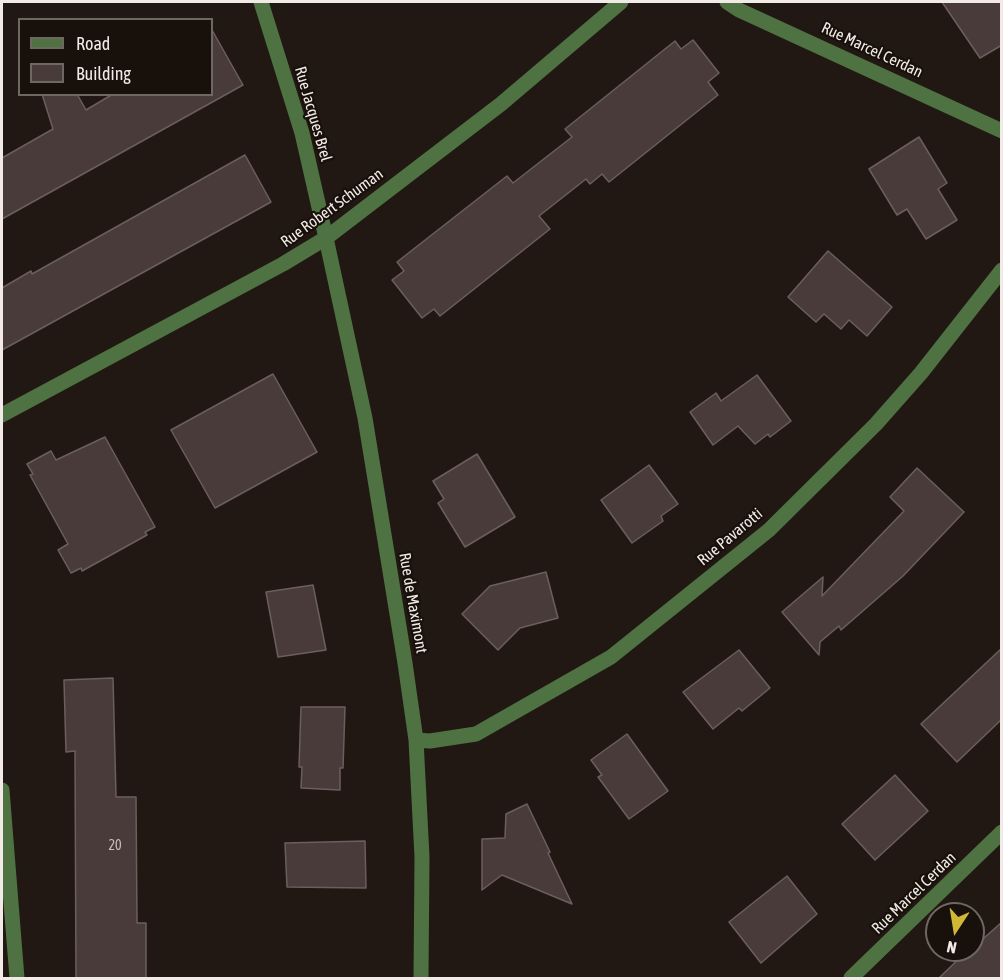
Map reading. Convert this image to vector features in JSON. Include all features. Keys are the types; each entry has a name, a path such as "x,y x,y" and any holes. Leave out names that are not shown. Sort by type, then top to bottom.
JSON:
{"street":[{"name":"Rue Jacques Brel","path":"261,2 302,133 326,238"},
{"name":"Rue Robert Schuman","path":"2,415 283,264 326,238 501,104 621,2"},
{"name":"Rue Marcel Cerdan","path":"727,2 739,10 1002,131"},
{"name":"Rue de Maximont","path":"326,238 365,418 416,740 422,857 421,978"},
{"name":"Rue Pavarotti","path":"416,740 430,741 476,734 611,657 760,538 876,424 921,373 1002,270"},
{"path":"2,790 17,978"},
{"name":"Rue Marcel Cerdan","path":"851,978 1002,832"}],"building":[{"path":"942,2 1002,2 1002,45 980,58"},
{"path":"213,32 243,85 2,219 2,158 53,129 43,96 78,96 86,110 110,96 213,96"},
{"path":"693,40 719,73 708,82 718,95 609,182 602,174 590,184 586,179 539,216 550,229 440,316 434,309 422,318 392,280 404,271 397,262 507,176 513,183 572,137 565,129 675,41 681,49"},
{"path":"919,137 947,183 938,189 957,220 926,239 907,209 897,215 869,169"},
{"path":"245,155 271,202 2,350 2,288 31,271 32,274"},
{"path":"828,251 892,307 867,336 849,320 841,329 824,314 816,322 788,297"},
{"path":"273,374 317,452 215,508 171,430"},
{"path":"757,375 791,421 770,437 768,434 755,444 738,426 713,445 690,412 716,393 721,401"},
{"path":"105,437 155,527 145,532 147,535 82,571 81,568 71,573 58,550 68,544 30,475 33,474 27,464 51,451 56,460"},
{"path":"477,454 515,517 465,547 438,503 444,499 433,481"},
{"path":"649,465 678,504 661,516 663,521 632,543 601,500"},
{"path":"917,468 964,512 903,576 841,630 839,626 820,642 819,655 782,612 823,577 822,596 904,511 890,497"},
{"path":"546,572 558,618 520,628 498,650 462,614 490,586"},
{"path":"313,585 326,650 278,657 266,592"},
{"path":"1002,648 1002,719 957,762 921,724"},
{"path":"739,650 770,688 742,711 739,708 713,729 683,692"},
{"path":"113,678 116,797 136,797 137,923 146,923 146,978 76,978 75,751 66,752 64,680"},
{"path":"301,707 345,707 340,790 301,788 302,767 299,767"},
{"path":"627,734 668,791 629,819 598,777 602,775 591,760"},
{"path":"895,775 928,811 875,860 842,824"},
{"path":"527,804 572,904 502,875 482,890 482,839 505,838 506,814"},
{"path":"365,841 366,888 287,887 285,843"},
{"path":"787,876 817,914 761,963 729,922"},
{"path":"1002,922 1002,978 939,978 956,962 985,962 985,937"}]}
